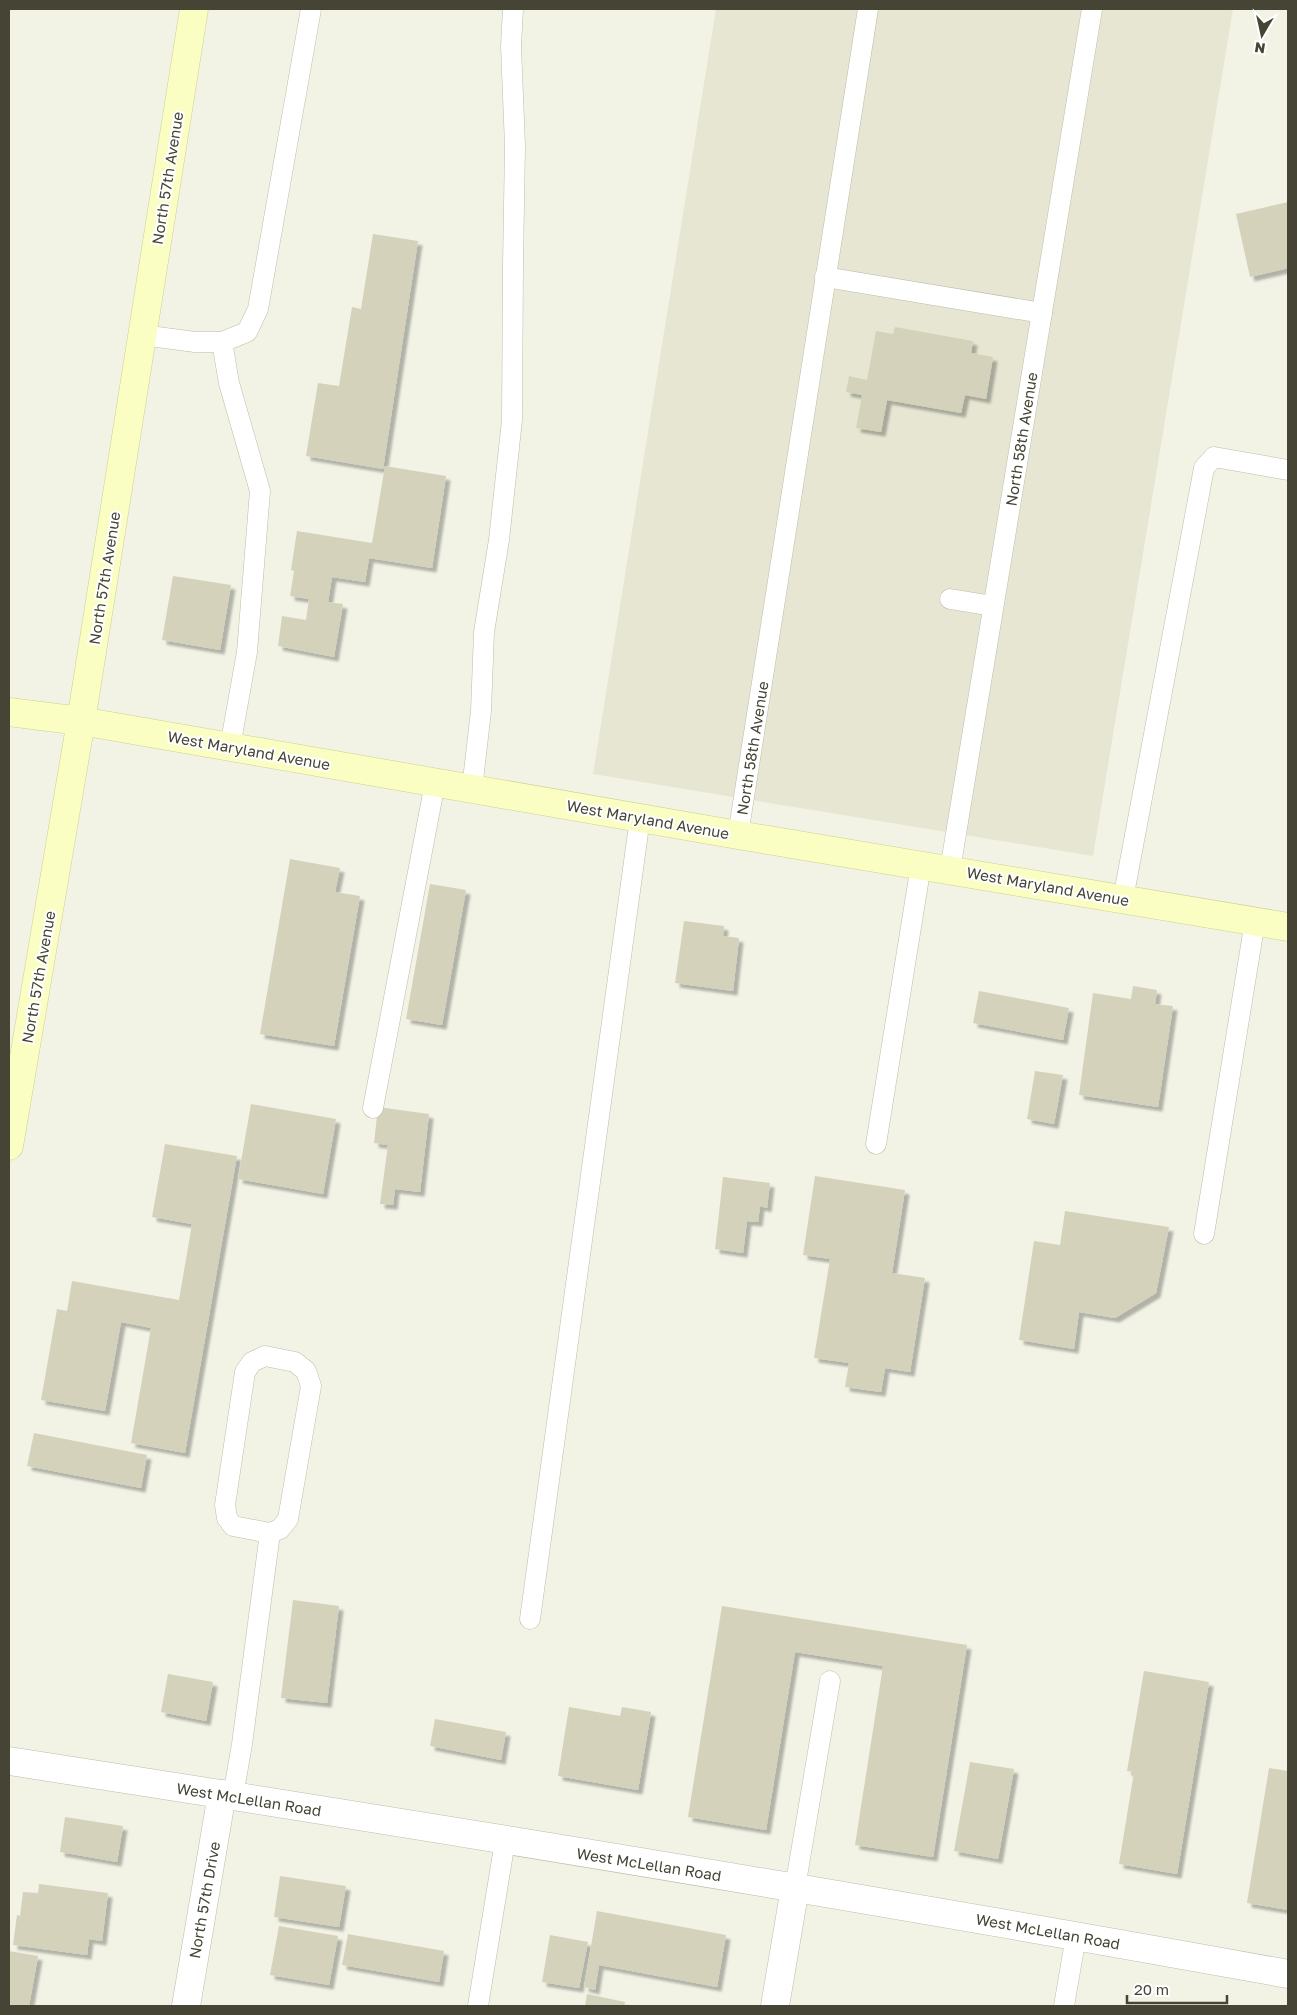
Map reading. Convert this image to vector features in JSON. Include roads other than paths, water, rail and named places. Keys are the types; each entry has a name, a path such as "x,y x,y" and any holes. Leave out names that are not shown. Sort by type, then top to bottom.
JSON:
{"street":[{"name":"North 57th Avenue","path":"9,1146 81,722 194,9"},
{"name":"West Maryland Avenue","path":"9,712 230,747 738,835 1288,927"},
{"name":"West McLellan Road","path":"9,1761 795,1888 1288,1974"},
{"name":"North 57th Drive","path":"186,2006 228,1795"},
{"path":"775,2006 795,1888"}],"lane":[{"path":"142,335 195,342 222,342 246,332 258,309 311,9"},
{"path":"472,789 481,711 484,632 488,595 499,540 512,420 512,265 516,146 511,46 513,9"},
{"name":"North 58th Avenue","path":"738,835 868,9"},
{"name":"North 58th Avenue","path":"950,870 1092,9"},
{"path":"825,277 1042,313"},
{"path":"222,342 229,382 260,491 247,652 230,747"},
{"path":"1123,899 1204,468 1214,457 1288,470"},
{"path":"950,599 994,606"},
{"path":"374,1108 435,782"},
{"path":"530,1619 640,818"},
{"path":"876,1144 921,865"},
{"path":"1204,1234 1254,921"},
{"path":"265,1356 295,1362 306,1371 310,1386 288,1519 280,1528 270,1533 233,1526 227,1518 224,1505 245,1372 252,1362 265,1356"},
{"path":"228,1795 242,1744 270,1533"},
{"path":"795,1888 830,1681"},
{"path":"478,2006 505,1841"},
{"path":"1064,2006 1076,1936"}]}
